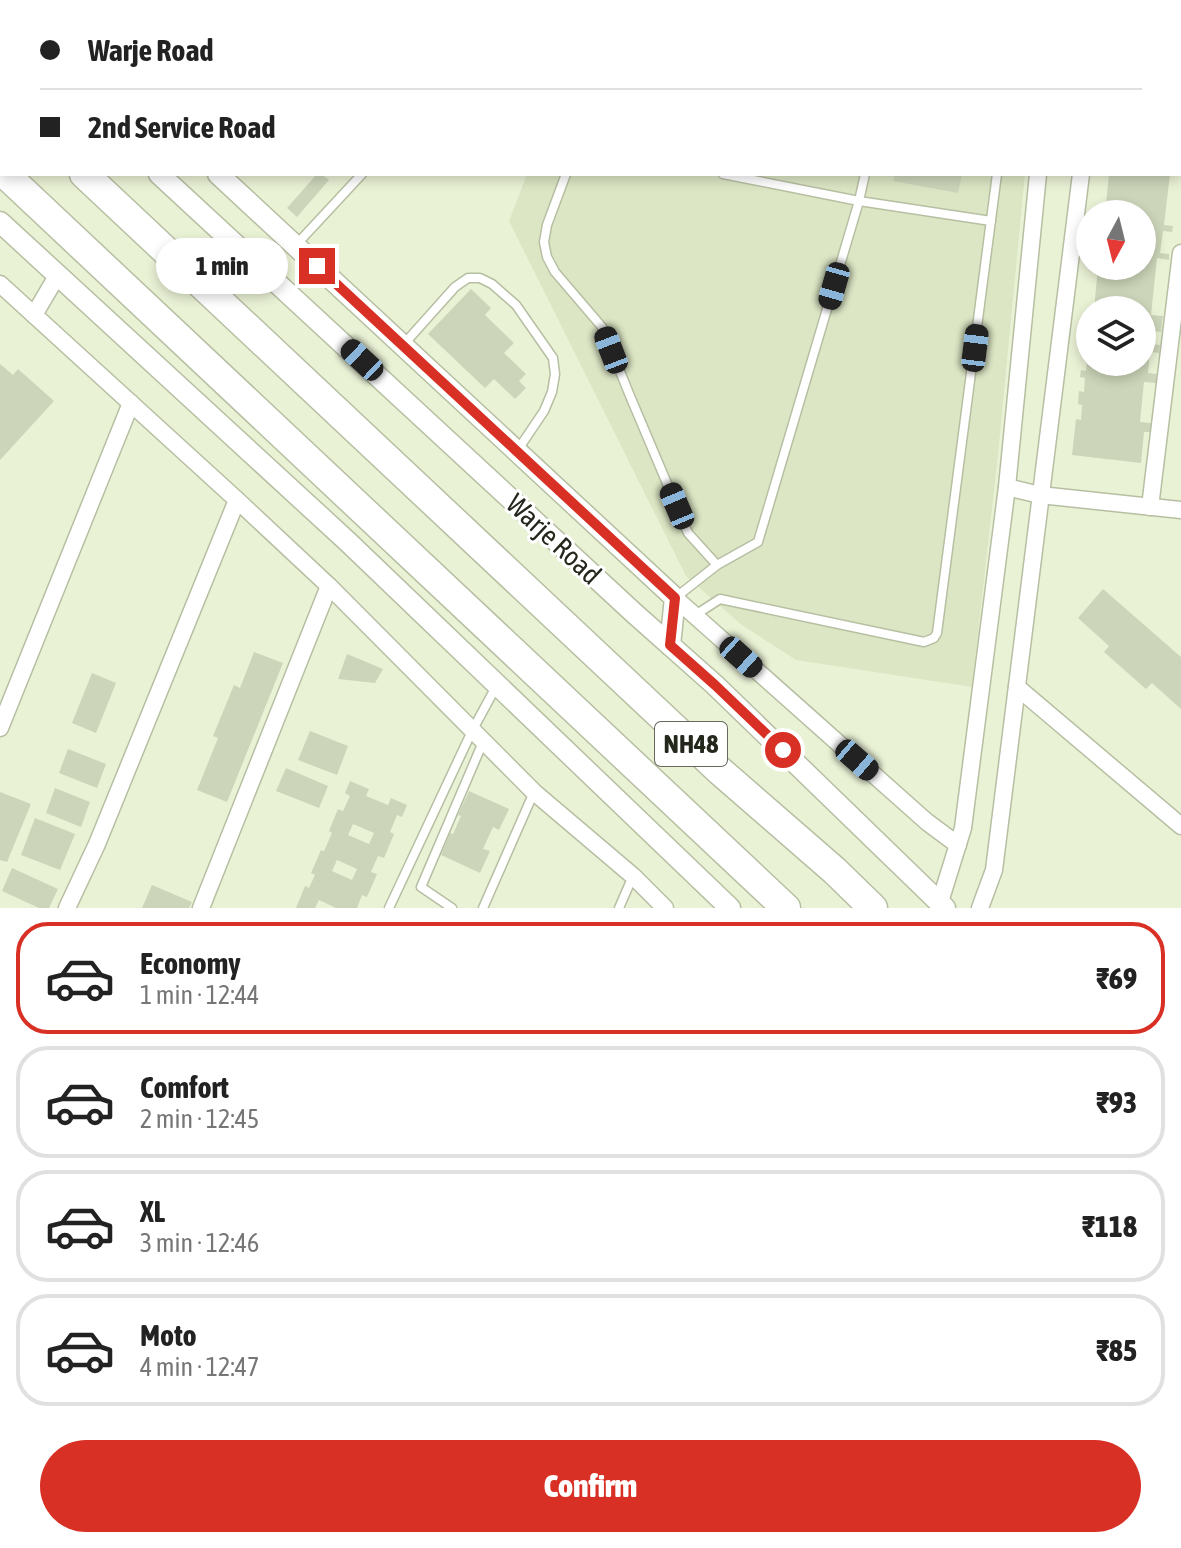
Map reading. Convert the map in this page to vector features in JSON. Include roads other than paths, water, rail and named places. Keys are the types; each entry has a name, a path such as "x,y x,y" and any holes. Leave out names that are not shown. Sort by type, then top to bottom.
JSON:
{"highway":[{"name":"NH48","path":"7,176 786,908"},
{"name":"NH48","path":"86,176 720,771 873,908"}],"street":[{"name":"Warje Road","path":"161,176 715,685 943,905"},
{"path":"220,176 694,616 927,822 958,845"},
{"path":"943,905 963,828 1007,487 1038,176"},
{"path":"980,908 994,870 1081,176"},
{"path":"0,222 267,466 730,908"},
{"path":"1150,507 1181,253"},
{"path":"34,315 57,276"},
{"path":"0,284 329,586 534,792 633,876 665,908"},
{"path":"0,728 131,403"},
{"path":"1007,487 1040,495 1181,510"},
{"path":"67,908 103,830 237,500"},
{"path":"201,908 329,586"},
{"path":"670,645 675,598"},
{"path":"1017,687 1181,826"}],"lane":[{"path":"296,246 357,176"},
{"path":"565,176 547,225 544,242 547,257 555,272 602,327 688,533 717,565"},
{"path":"733,176 859,201 991,221"},
{"path":"675,598 717,565 758,542 865,176"},
{"path":"694,616 720,599 924,642 934,638 997,176"},
{"path":"403,345 455,287 468,278 480,278 492,284 516,305 553,358 555,374 544,411 517,451"},
{"path":"452,908 421,887 497,684"},
{"path":"389,908 478,737"},
{"path":"483,908 534,792"},
{"path":"619,908 633,876"}]}
